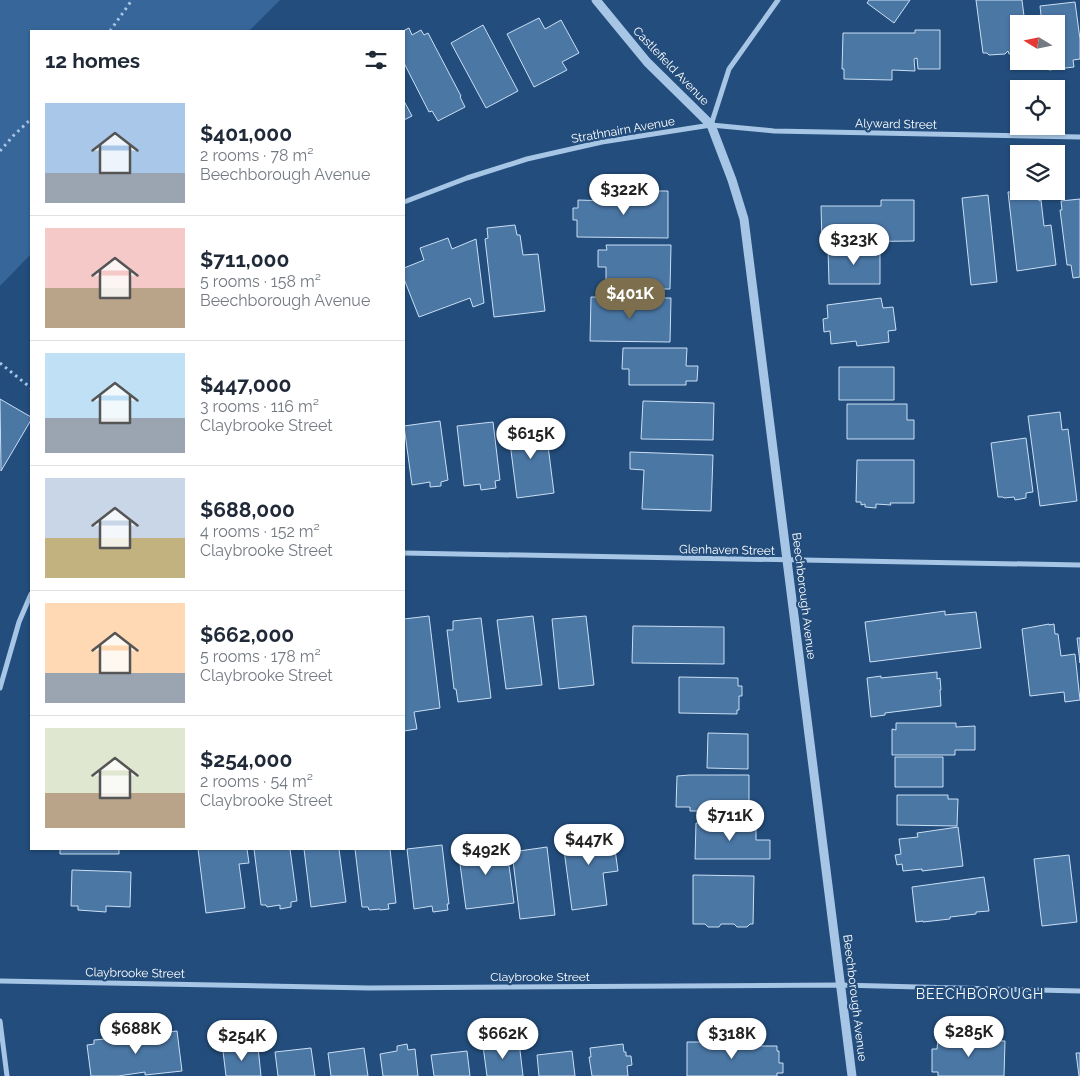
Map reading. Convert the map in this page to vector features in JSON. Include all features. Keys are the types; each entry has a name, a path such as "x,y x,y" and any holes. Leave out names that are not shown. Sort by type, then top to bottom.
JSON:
{"street":[{"name":"Castlefield Avenue","path":"596,0 648,62 711,125"},
{"path":"711,125 729,69 778,0"},
{"name":"Alyward Street","path":"711,125 774,131 1080,137"},
{"name":"Strathnairn Avenue","path":"405,202 467,178 528,159 602,142 711,125"},
{"name":"Beechborough Avenue","path":"711,125 732,180 744,219 852,1076"},
{"name":"Glenhaven Street","path":"405,553 1080,565"},
{"path":"0,688 19,622 30,596"},
{"name":"Claybrooke Street","path":"0,981 368,988 840,985 1080,991"},
{"path":"0,1020 7,1076"}],"path":[{"path":"111,30 132,0"},
{"path":"0,151 30,120"},
{"path":"0,363 30,387"}],"shaded area":[{"path":"0,0 280,0 250,30 30,30 30,255 0,286"}],"building":[{"path":"869,0 910,0 894,23 867,3"},
{"path":"976,0 1022,0 1024,15 1010,15 1010,54 1008,51 1005,54 989,55 983,53"},
{"path":"1075,2 1080,39 1080,59 1073,60 1074,67 1065,68 1065,15 1041,15 1040,6"},
{"path":"539,18 545,29 561,20 579,53 562,62 567,70 534,87 507,34"},
{"path":"483,25 518,91 486,108 451,43"},
{"path":"409,28 412,35 421,30 424,35 428,33 465,107 438,121 432,111 429,112 405,65 405,30"},
{"path":"915,30 940,30 940,69 918,69 917,58 914,59 915,71 892,70 892,80 844,79 844,69 842,69 843,33 915,33"},
{"path":"405,103 412,116 405,120"},
{"path":"609,191 668,191 668,238 577,237 577,220 573,220 573,208 578,208 578,200 609,201"},
{"path":"1008,192 1010,192 1010,200 1041,200 1044,226 1051,225 1056,265 1017,271"},
{"path":"988,195 997,282 971,285 962,198"},
{"path":"1080,199 1080,277 1073,278 1071,265 1067,265 1060,210 1062,210 1061,201"},
{"path":"881,200 914,200 914,241 822,242 821,206 881,206"},
{"path":"515,225 517,235 520,235 523,255 538,254 545,311 494,317 485,239 488,238 487,228"},
{"path":"448,238 452,249 476,239 484,303 473,307 470,298 419,317 405,282 405,268 424,260 420,248"},
{"path":"606,245 671,245 670,289 606,289 606,267 598,267 598,250 607,250"},
{"path":"828,248 880,248 880,284 829,284"},
{"path":"591,297 671,298 670,342 590,341"},
{"path":"881,298 883,308 893,307 896,330 888,331 889,342 857,346 856,341 831,344 830,331 824,332 823,319 828,318 827,305"},
{"path":"623,348 687,348 686,366 698,366 697,381 686,381 686,385 629,385 629,369 622,369"},
{"path":"839,367 894,367 894,400 839,400"},
{"path":"0,399 30,416 30,422 1,471"},
{"path":"643,401 714,403 713,440 641,439"},
{"path":"847,404 907,404 907,420 914,420 914,439 847,439"},
{"path":"1060,412 1062,430 1068,429 1077,501 1040,506 1028,416"},
{"path":"440,421 448,480 441,482 441,486 430,487 430,482 412,485 405,426"},
{"path":"493,422 500,480 495,481 496,488 481,490 480,484 464,486 457,426"},
{"path":"545,422 554,493 517,498 508,427"},
{"path":"1026,438 1033,492 1026,493 1026,498 1015,500 1014,497 998,497 991,443"},
{"path":"630,452 713,455 711,511 642,509 644,470 630,469"},
{"path":"857,460 914,460 914,503 876,504 876,508 865,507 865,504 861,505 861,502 856,502"},
{"path":"945,611 945,615 976,612 981,648 870,662 865,622"},
{"path":"429,616 440,708 414,712 417,729 405,731 405,619"},
{"path":"533,616 542,685 506,689 497,620"},
{"path":"586,616 594,685 559,689 552,619"},
{"path":"481,618 491,698 458,702 456,689 454,689 447,630 453,630 453,621"},
{"path":"1054,624 1055,634 1058,634 1061,656 1075,654 1080,700 1065,702 1064,692 1030,696 1022,629"},
{"path":"633,626 724,627 724,664 632,663"},
{"path":"1077,638 1080,638 1080,663"},
{"path":"937,672 937,679 940,678 941,706 885,713 885,715 871,717 867,678"},
{"path":"679,677 738,678 738,686 742,686 742,696 739,696 739,710 737,710 737,714 679,713"},
{"path":"896,723 956,723 956,727 975,726 975,750 955,750 955,755 892,755 892,729 896,730"},
{"path":"708,733 748,734 748,769 707,768"},
{"path":"895,757 943,757 943,787 895,787"},
{"path":"749,775 749,811 690,811 690,807 676,807 677,776"},
{"path":"897,795 948,795 948,799 958,799 957,826 897,825"},
{"path":"696,823 756,823 756,840 770,840 770,859 695,859"},
{"path":"958,827 963,866 922,871 922,869 903,871 902,864 897,865 895,855 901,854 899,839 918,837 917,833"},
{"path":"612,828 618,871 603,873 607,905 572,910 562,835"},
{"path":"506,843 514,903 466,909 458,849"},
{"path":"442,845 449,904 447,904 448,910 433,912 432,906 414,909 407,849"},
{"path":"547,847 555,915 520,919 512,852"},
{"path":"60,850 119,850 119,854 60,854"},
{"path":"198,850 247,850 249,863 239,864 245,908 206,913"},
{"path":"254,850 290,850 297,901 291,902 291,907 280,909 280,905 267,907 266,905 261,905"},
{"path":"304,850 339,850 346,902 311,907"},
{"path":"355,850 390,850 396,903 388,904 389,909 369,910 368,907 362,907"},
{"path":"1069,855 1077,922 1042,926 1034,859"},
{"path":"72,870 131,872 130,907 106,906 106,912 78,910 78,906 71,906"},
{"path":"693,875 754,876 753,924 747,927 721,924 719,927 708,927 705,924 693,924"},
{"path":"984,877 989,911 950,917 950,919 916,922 912,887"},
{"path":"177,1031 182,1071 145,1075 145,1072 118,1076 91,1076 87,1045 94,1044 94,1040 106,1039 106,1041 109,1040 108,1037 119,1036 119,1041 141,1039 140,1035"},
{"path":"938,1039 1005,1041 1004,1076 938,1076 938,1072 932,1072 932,1049 937,1049"},
{"path":"519,1042 523,1076 487,1076 483,1046"},
{"path":"687,1042 723,1042 723,1046 777,1046 779,1063 783,1063 783,1073 777,1073 777,1076 687,1076"},
{"path":"407,1044 408,1050 415,1049 418,1076 383,1076 380,1054 397,1051 397,1046"},
{"path":"623,1044 626,1056 631,1056 632,1065 627,1066 628,1076 592,1076 589,1057 591,1057 590,1048"},
{"path":"258,1047 261,1076 226,1076 223,1051"},
{"path":"311,1048 315,1076 278,1076 275,1052"},
{"path":"364,1048 368,1076 331,1076 328,1053"},
{"path":"467,1051 470,1076 434,1076 431,1055"},
{"path":"572,1051 575,1076 539,1076 537,1055"},
{"path":"1076,1053 1080,1053 1080,1076 1079,1076"}],"district":[{"name":"BEECHBOROUGH","path":"980,994"}]}
